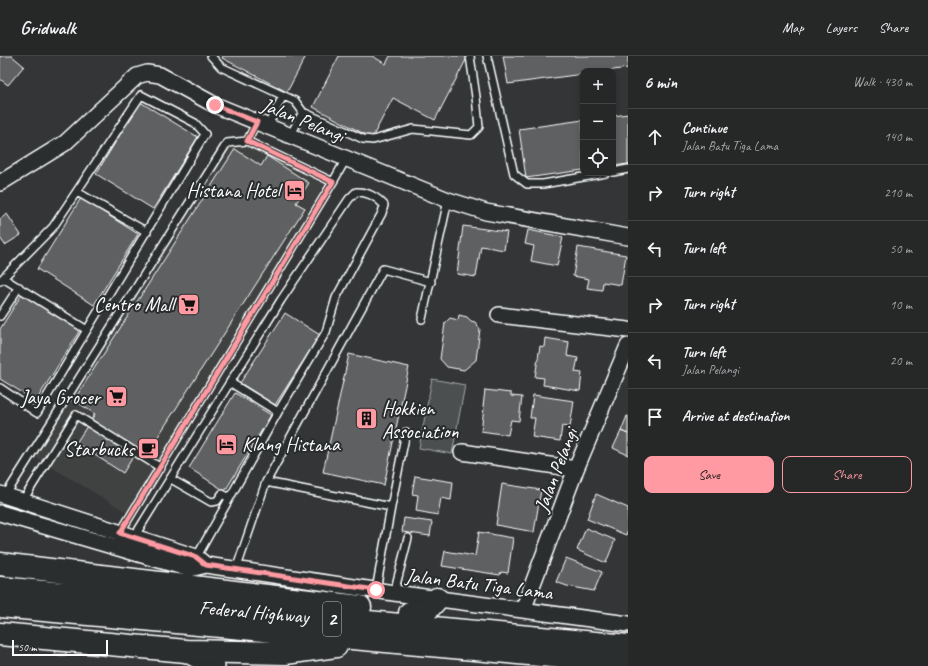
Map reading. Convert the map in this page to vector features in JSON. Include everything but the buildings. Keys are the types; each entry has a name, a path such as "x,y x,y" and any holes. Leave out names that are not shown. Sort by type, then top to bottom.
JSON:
{"highway":[{"path":"0,564 410,613 463,632"},
{"name":"Federal Highway","path":"0,588 130,610 377,640 628,663"},
{"path":"410,613 429,608 437,599"},
{"name":"Federal Highway","path":"0,606 130,610 463,632 628,646"},
{"path":"0,634 186,651 285,653 377,640"}],"street":[{"name":"Jalan Pelangi","path":"0,183 65,143 137,76 147,73 160,75 215,105 448,200 486,212 628,237"},
{"path":"499,316 628,330"},
{"name":"Jalan Pelangi","path":"523,610 576,469 628,346"},
{"path":"462,452 576,469"},
{"name":"Jalan Batu Tiga Lama","path":"2,498 22,502 127,535 197,564"},
{"name":"Jalan Batu Tiga Lama","path":"0,513 113,546 197,564 437,599 628,624"},
{"path":"186,651 214,666"}],"lane":[{"path":"211,56 221,67 295,101 303,112 363,139 373,140 413,129 472,135 479,127 470,56"},
{"path":"487,56 514,174 527,184 544,184 589,176"},
{"path":"0,388 37,413 206,134 195,123 141,95 53,227 2,280 19,288 87,330"},
{"path":"247,141 283,96"},
{"path":"290,136 303,112"},
{"path":"2,498 227,143 247,141 333,182"},
{"path":"127,535 161,468 346,158"},
{"path":"616,171 628,169"},
{"path":"77,192 147,232"},
{"path":"113,546 127,535 171,479 281,300 349,199 356,192 362,192 379,200 384,205 382,213 336,298 326,332 278,412 230,498 197,564"},
{"path":"422,319 448,200"},
{"path":"236,570 266,482 383,269 431,282"},
{"path":"0,316 19,288"},
{"path":"231,383 278,412"},
{"path":"22,502 76,415 161,468"},
{"path":"376,590 406,432"},
{"path":"171,479 211,502 217,501 222,494 230,498"},
{"path":"266,482 391,507"},
{"path":"394,593 408,538"}],"shaded area":[{"name":"Centro Mall","path":"246,144 329,184 128,513 33,456 229,146"},
{"path":"432,379 465,385 452,454 419,448"}],"place":[{"name":"Histana Hotel","path":"295,190"},
{"name":"Centro Mall","path":"189,304"},
{"name":"Jaya Grocer","path":"116,397"},
{"name":"Hokkien Association","path":"366,419"},
{"name":"Klang Histana","path":"227,444"},
{"name":"Starbucks","path":"149,449"}],"route":[{"path":"215,105 257,122 247,141 333,182 161,468 120,533 196,557 206,565 376,590"}]}
